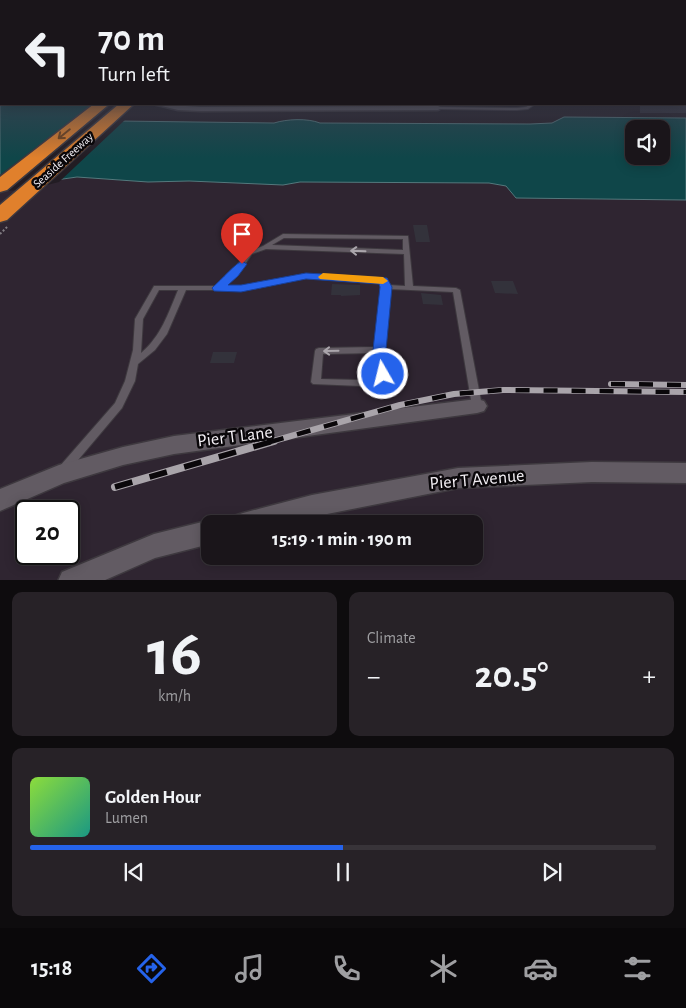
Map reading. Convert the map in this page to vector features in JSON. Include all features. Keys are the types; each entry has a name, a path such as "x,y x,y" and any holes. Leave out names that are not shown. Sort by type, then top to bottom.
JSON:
{"highway":[{"name":"Seaside Freeway","path":"0,186 101,105"},
{"name":"Seaside Freeway","path":"0,216 126,105"}],"street":[{"path":"162,105 201,109 438,108"},
{"name":"Pier T Lane","path":"0,500 59,475 123,456 174,445 477,406"},
{"name":"Pier T Avenue","path":"277,515 312,506 458,478 592,472 686,473"},
{"path":"71,580 154,546 201,534"}],"lane":[{"path":"438,108 483,106 517,110 532,105"},
{"path":"218,288 234,274 250,253 284,236 406,237 409,288"},
{"path":"265,247 407,252"},
{"path":"59,475 119,405 130,381 139,319 157,288 241,288 306,276 383,281 386,287 379,350 384,356 383,374 361,383 316,382 319,351 379,350"},
{"path":"386,287 456,290 477,406"},
{"path":"134,363 152,348 164,332 183,288"}],"shaded area":[{"path":"77,177 130,181 189,181 283,185 300,182 489,183 506,186 516,198 686,200 686,580 0,580 0,188"}],"water":[{"path":"0,105 102,105 100,115 118,121 274,123 309,120 320,123 530,124 552,123 564,117 686,118 686,200 516,198 506,186 489,183 300,182 283,185 189,181 148,182 77,177 0,188"}],"pier":[{"path":"92,105 104,105 102,115 126,119 59,182 27,190 0,191 0,175"}],"building":[{"path":"640,105 686,105 686,113 640,113"},
{"path":"413,225 427,225 430,242 416,242"},
{"path":"491,281 513,281 518,294 495,293"},
{"path":"332,284 360,285 360,295 331,295"},
{"path":"421,293 441,295 443,305 423,304"},
{"path":"213,352 237,352 234,363 210,363"}],"railway":[{"path":"611,384 686,385"},
{"path":"270,442 400,405 454,394 503,390 686,392"},
{"path":"115,487 274,441"}],"slow traffic":[{"path":"323,277 383,281"}],"route":[{"path":"242,264 218,288 241,288 306,276 383,281 386,287 379,350 384,356 383,374"}]}
